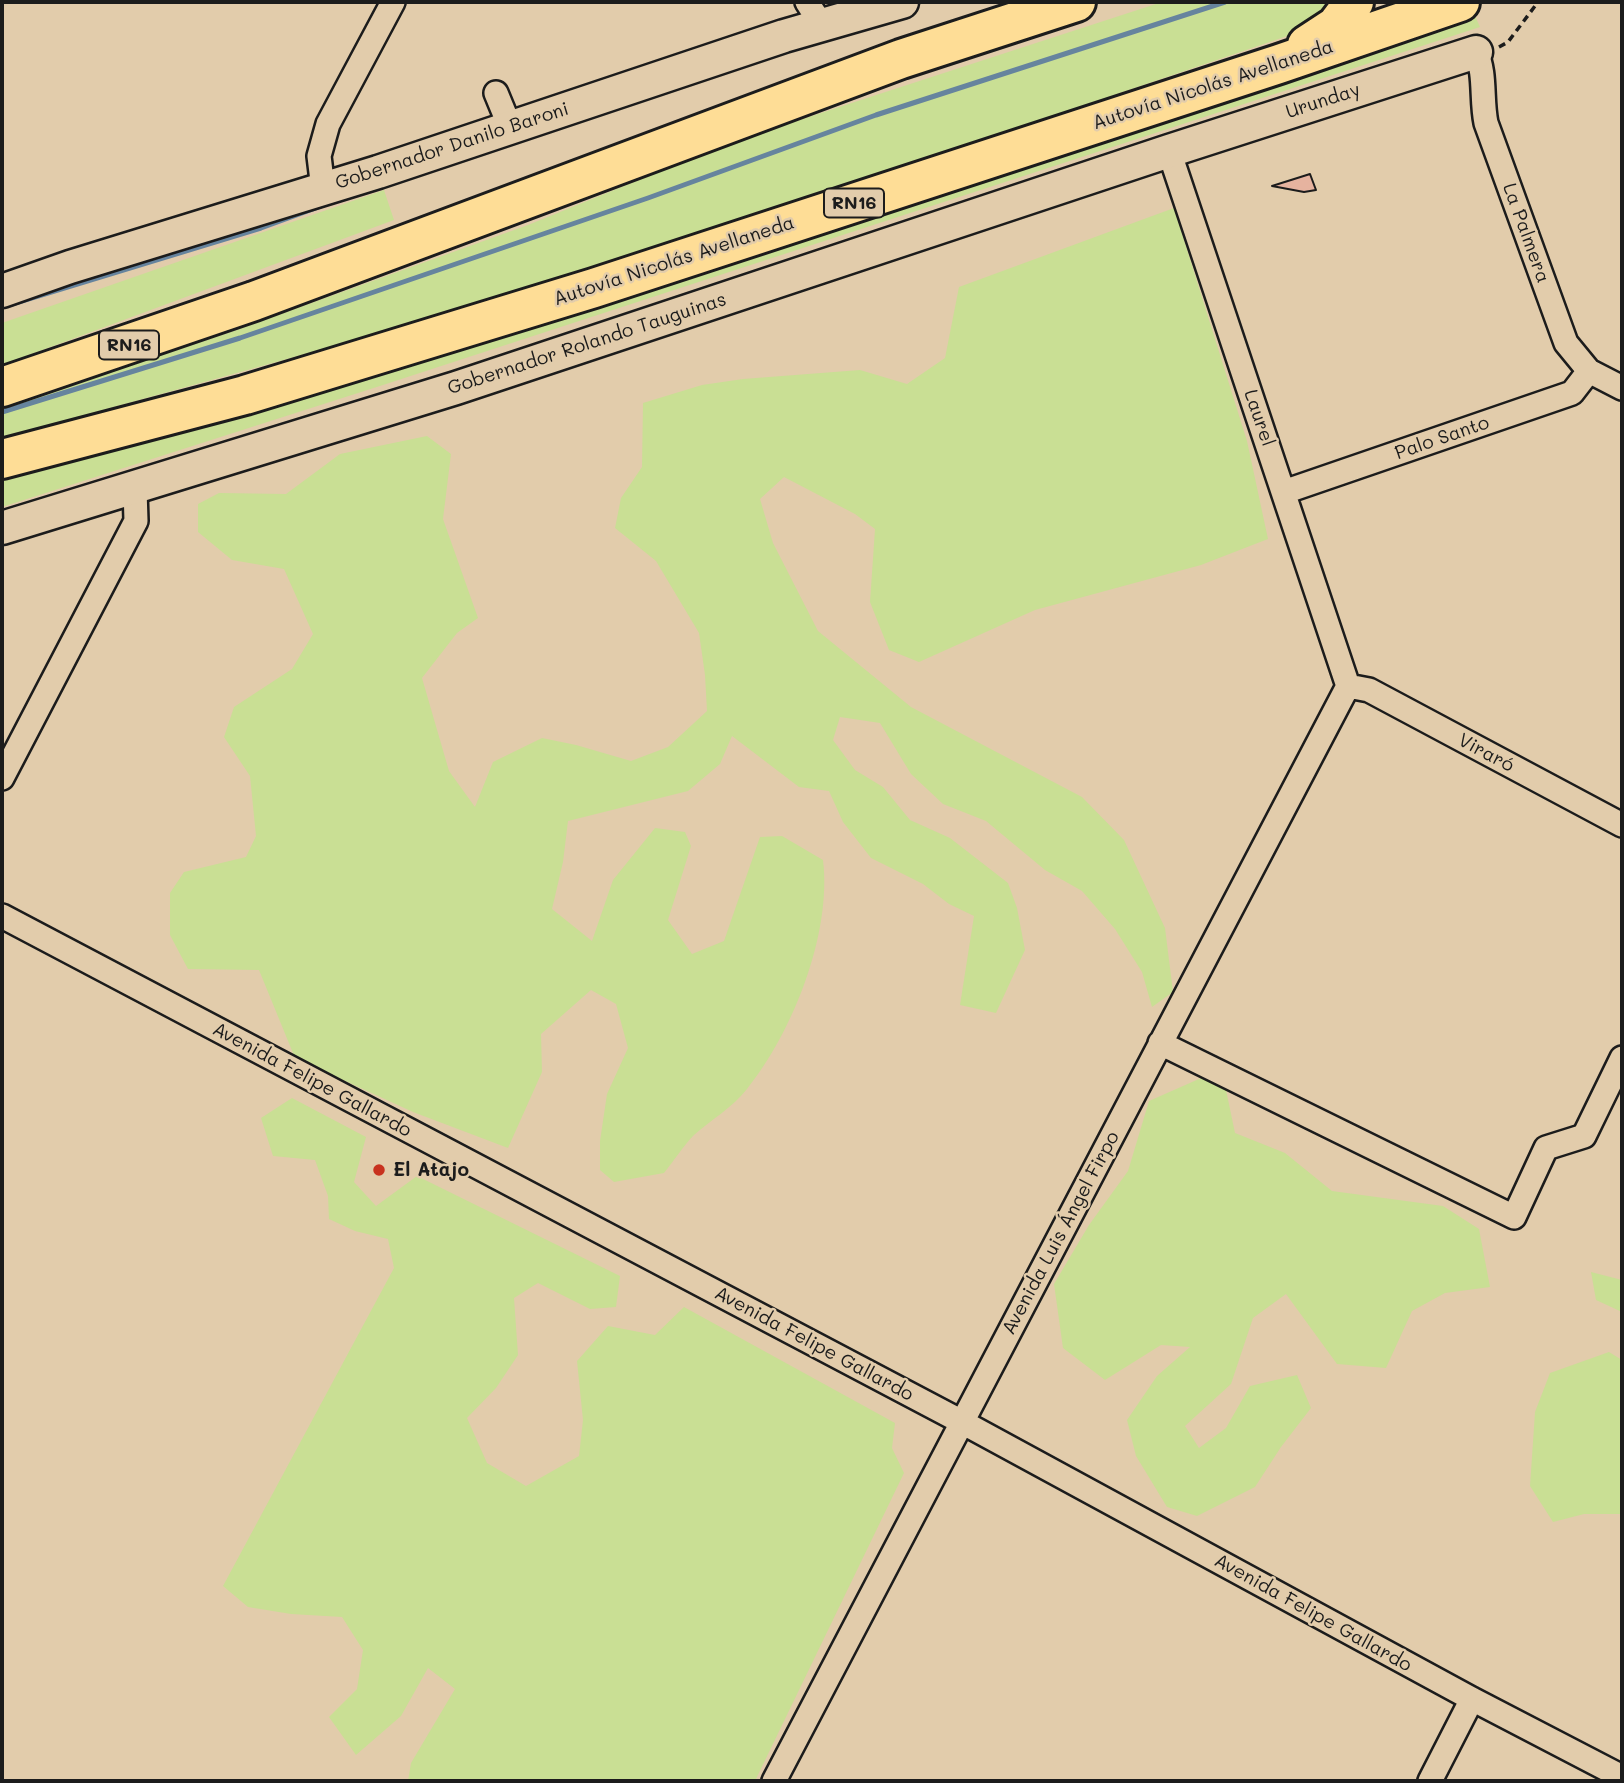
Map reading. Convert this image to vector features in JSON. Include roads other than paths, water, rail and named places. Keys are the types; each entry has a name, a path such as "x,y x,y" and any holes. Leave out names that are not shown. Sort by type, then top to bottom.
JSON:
{"highway":[{"name":"RN16","path":"2,387 254,301 901,59 1076,2"},
{"path":"1279,64 1336,26 1354,2"},
{"name":"Autovía Nicolás Avellaneda","path":"2,459 245,395 568,296 1279,64 1460,2"}],"street":[{"path":"323,189 318,156 328,124 393,2"},
{"name":"Gobernador Danilo Baroni","path":"2,290 510,127 814,13 902,2"},
{"name":"Urunday","path":"1169,151 1477,55"},
{"name":"La Palmera","path":"1477,55 1483,70 1482,103 1486,123 1566,343 1590,370 1622,388"},
{"path":"496,93 510,127"},
{"name":"Gobernador Rolando Tauguinas","path":"2,528 468,384 1169,151"},
{"name":"Laurel","path":"1169,151 1348,686"},
{"name":"Palo Santo","path":"1284,492 1572,393 1590,370"},
{"path":"2,778 136,521 135,489"},
{"name":"Viraró","path":"1348,686 1369,690 1622,825"},
{"name":"Avenida Luis Ángel Firpo","path":"774,1781 1348,686"},
{"name":"Avenida Felipe Gallardo","path":"2,916 962,1422 1472,1699 1622,1777"},
{"path":"1160,1043 1514,1217 1546,1149 1584,1136 1622,1058"},
{"path":"1430,1781 1472,1699"}],"waterway":[{"path":"2,412 240,338 648,198 876,115 1225,2"},
{"path":"2,307 261,228 332,202"}],"place":[{"name":"El Atajo","path":"379,1170"}]}
